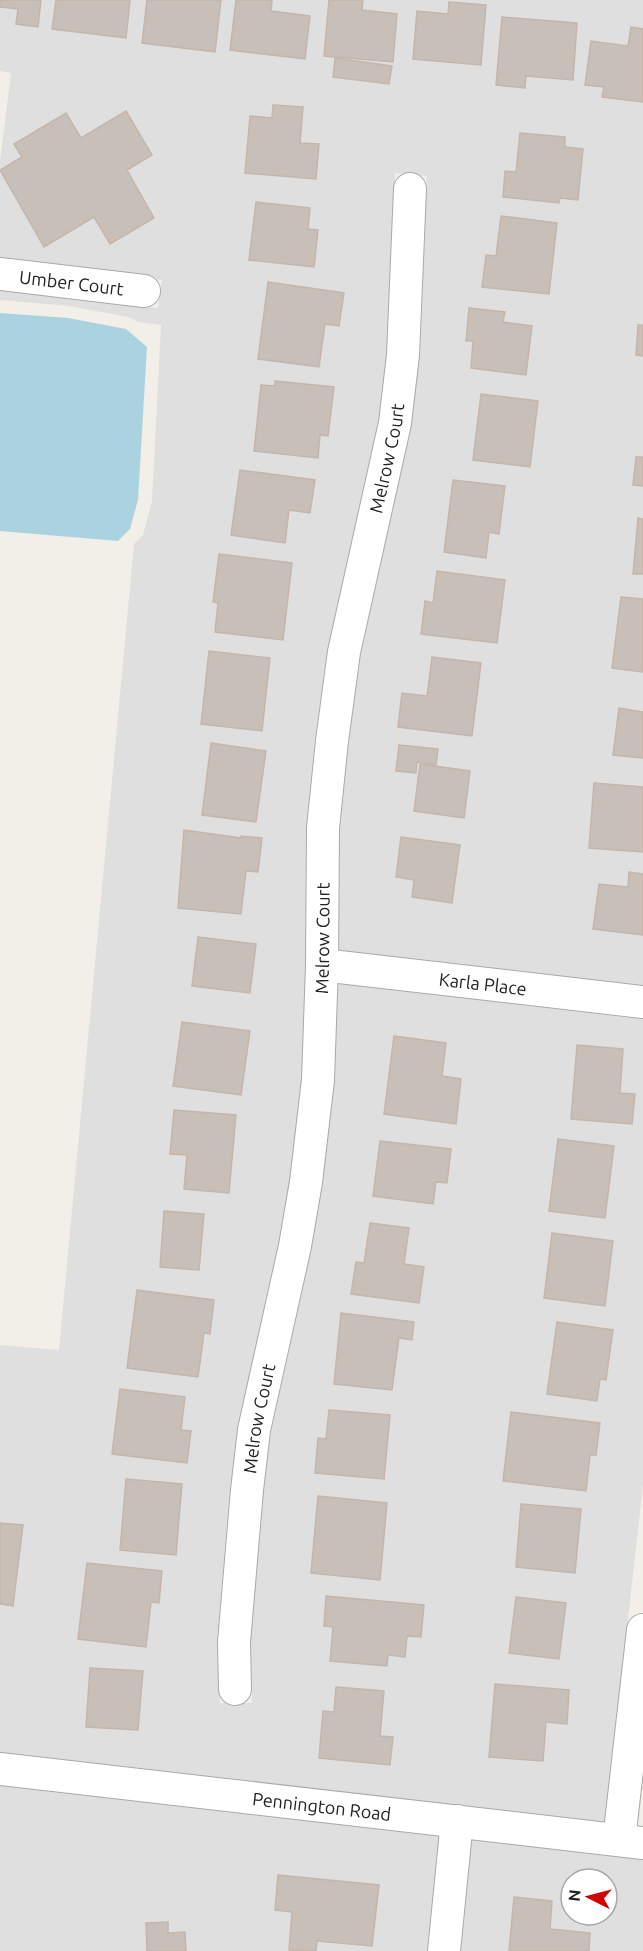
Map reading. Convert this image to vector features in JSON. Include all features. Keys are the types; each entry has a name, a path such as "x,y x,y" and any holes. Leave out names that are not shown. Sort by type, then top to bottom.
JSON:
{"street":[{"name":"Melrow Court","path":"235,1689 234,1642 254,1430 295,1246 306,1182 318,1080 323,828 332,741 344,652 395,423 403,355 410,189"},
{"name":"Umber Court","path":"0,274 144,291"},
{"name":"Karla Place","path":"322,965 643,1002"},
{"path":"631,1841 643,1630"},
{"name":"Pennington Road","path":"0,1770 631,1841"},
{"path":"444,1951 457,1821"}],"shaded area":[{"path":"0,0 643,0 643,987 339,952 339,829 347,742 360,655 411,424 419,356 427,176 395,173 387,354 379,420 328,649 315,739 307,827 302,1079 290,1180 279,1244 238,1428 230,1489 217,1641 220,1703 252,1703 250,1643 263,1492 271,1432 311,1250 322,1185 334,1082 338,981 643,1016 643,1485 605,1824 0,1755 0,1345 59,1350 134,544 143,535 152,501 161,325 69,306 0,300 0,289 158,308 162,280 0,260 0,160 11,73 0,71"},
{"path":"0,1784 439,1834 427,1951 0,1951"},
{"path":"472,1837 643,1857 643,1951 460,1951"}],"water":[{"path":"0,313 68,318 126,329 147,347 138,500 130,529 118,541 0,531"}],"building":[{"path":"0,0 41,0 38,27 16,24 18,9 0,7"},
{"path":"56,0 130,0 126,38 52,29"},
{"path":"147,0 221,0 215,52 142,43"},
{"path":"236,0 272,0 271,11 310,16 305,59 230,50"},
{"path":"329,0 363,0 362,10 397,14 393,62 324,56"},
{"path":"449,2 486,5 481,65 413,59 417,11 448,14"},
{"path":"502,17 577,23 573,80 526,76 525,88 496,85"},
{"path":"631,27 643,29 643,102 602,97 604,87 585,85 591,41 628,46"},
{"path":"335,58 392,66 389,84 333,77"},
{"path":"273,105 303,107 300,143 319,144 316,179 245,173 250,116 272,118"},
{"path":"126,111 152,155 127,170 154,218 110,244 94,217 44,247 0,170 22,157 14,144 66,113 81,138"},
{"path":"520,133 565,137 565,147 583,149 578,200 560,198 559,203 503,197 505,171 516,172"},
{"path":"256,202 310,208 308,229 318,230 314,267 249,260"},
{"path":"501,216 557,223 549,294 482,287 486,255 496,256"},
{"path":"268,282 344,293 339,326 325,324 319,367 258,359"},
{"path":"469,308 505,312 503,322 532,326 526,375 471,368 473,341 466,341"},
{"path":"638,325 643,325 643,356 636,355"},
{"path":"275,381 334,387 328,436 320,435 318,458 254,451 261,385 275,386"},
{"path":"481,394 538,401 530,467 473,460"},
{"path":"636,457 643,457 643,486 633,485"},
{"path":"240,470 315,480 310,513 289,510 285,543 231,535"},
{"path":"453,480 505,486 499,534 489,532 486,558 444,552"},
{"path":"638,518 643,519 643,574 633,574"},
{"path":"219,554 292,563 283,640 215,632 218,603 213,602"},
{"path":"437,571 505,580 497,643 421,634 425,601 433,603"},
{"path":"621,597 643,599 643,672 612,668"},
{"path":"209,651 270,658 262,731 201,724"},
{"path":"432,657 481,663 472,736 398,727 402,693 427,696"},
{"path":"619,708 643,712 643,758 613,755"},
{"path":"211,743 266,751 256,822 202,815"},
{"path":"399,745 438,749 436,765 417,762 416,773 396,771"},
{"path":"420,764 470,771 464,818 414,811"},
{"path":"594,783 643,787 643,852 589,848"},
{"path":"184,830 241,838 241,836 262,838 258,872 246,871 241,914 178,908"},
{"path":"401,837 460,845 452,903 412,897 414,880 396,877"},
{"path":"629,872 643,874 643,935 593,929 599,884 628,887"},
{"path":"198,937 256,944 250,993 192,986"},
{"path":"182,1022 250,1031 241,1095 173,1086"},
{"path":"394,1036 446,1043 442,1076 461,1079 456,1124 384,1114"},
{"path":"577,1045 623,1049 620,1093 635,1094 632,1124 571,1119"},
{"path":"174,1110 236,1115 229,1193 184,1189 187,1155 170,1154"},
{"path":"558,1139 614,1146 605,1218 549,1211"},
{"path":"380,1141 451,1149 447,1183 436,1182 433,1204 373,1196"},
{"path":"164,1211 204,1214 199,1270 160,1267"},
{"path":"370,1223 409,1228 404,1264 424,1267 419,1303 351,1294 356,1262 364,1263"},
{"path":"552,1233 613,1241 605,1306 544,1298"},
{"path":"137,1290 214,1300 210,1334 204,1333 198,1377 127,1368"},
{"path":"341,1313 414,1322 412,1340 399,1338 392,1390 334,1384"},
{"path":"557,1322 613,1330 606,1380 600,1379 597,1401 547,1394"},
{"path":"120,1389 185,1397 181,1430 191,1431 187,1463 112,1454"},
{"path":"329,1410 390,1415 384,1479 315,1473 318,1438 326,1439"},
{"path":"511,1412 600,1423 596,1455 590,1455 586,1491 503,1481"},
{"path":"126,1479 182,1484 176,1555 120,1550"},
{"path":"318,1496 387,1503 380,1580 311,1573"},
{"path":"521,1504 581,1509 575,1573 516,1567"},
{"path":"0,1523 23,1525 13,1606 0,1604"},
{"path":"87,1563 162,1571 159,1603 151,1602 146,1647 78,1639"},
{"path":"326,1596 424,1605 421,1637 407,1636 405,1657 388,1655 387,1666 330,1661 333,1627 324,1626"},
{"path":"516,1597 566,1603 559,1659 509,1653"},
{"path":"90,1668 143,1671 138,1730 86,1727"},
{"path":"495,1684 569,1690 567,1724 546,1722 543,1761 489,1757"},
{"path":"336,1687 384,1691 380,1736 393,1737 390,1765 319,1758 323,1711 334,1712"},
{"path":"278,1875 379,1885 372,1946 317,1941 316,1951 289,1950 292,1912 275,1910"},
{"path":"514,1897 552,1901 550,1929 590,1933 589,1951 509,1951"},
{"path":"168,1922 168,1933 185,1932 186,1951 147,1951 146,1923"}]}
